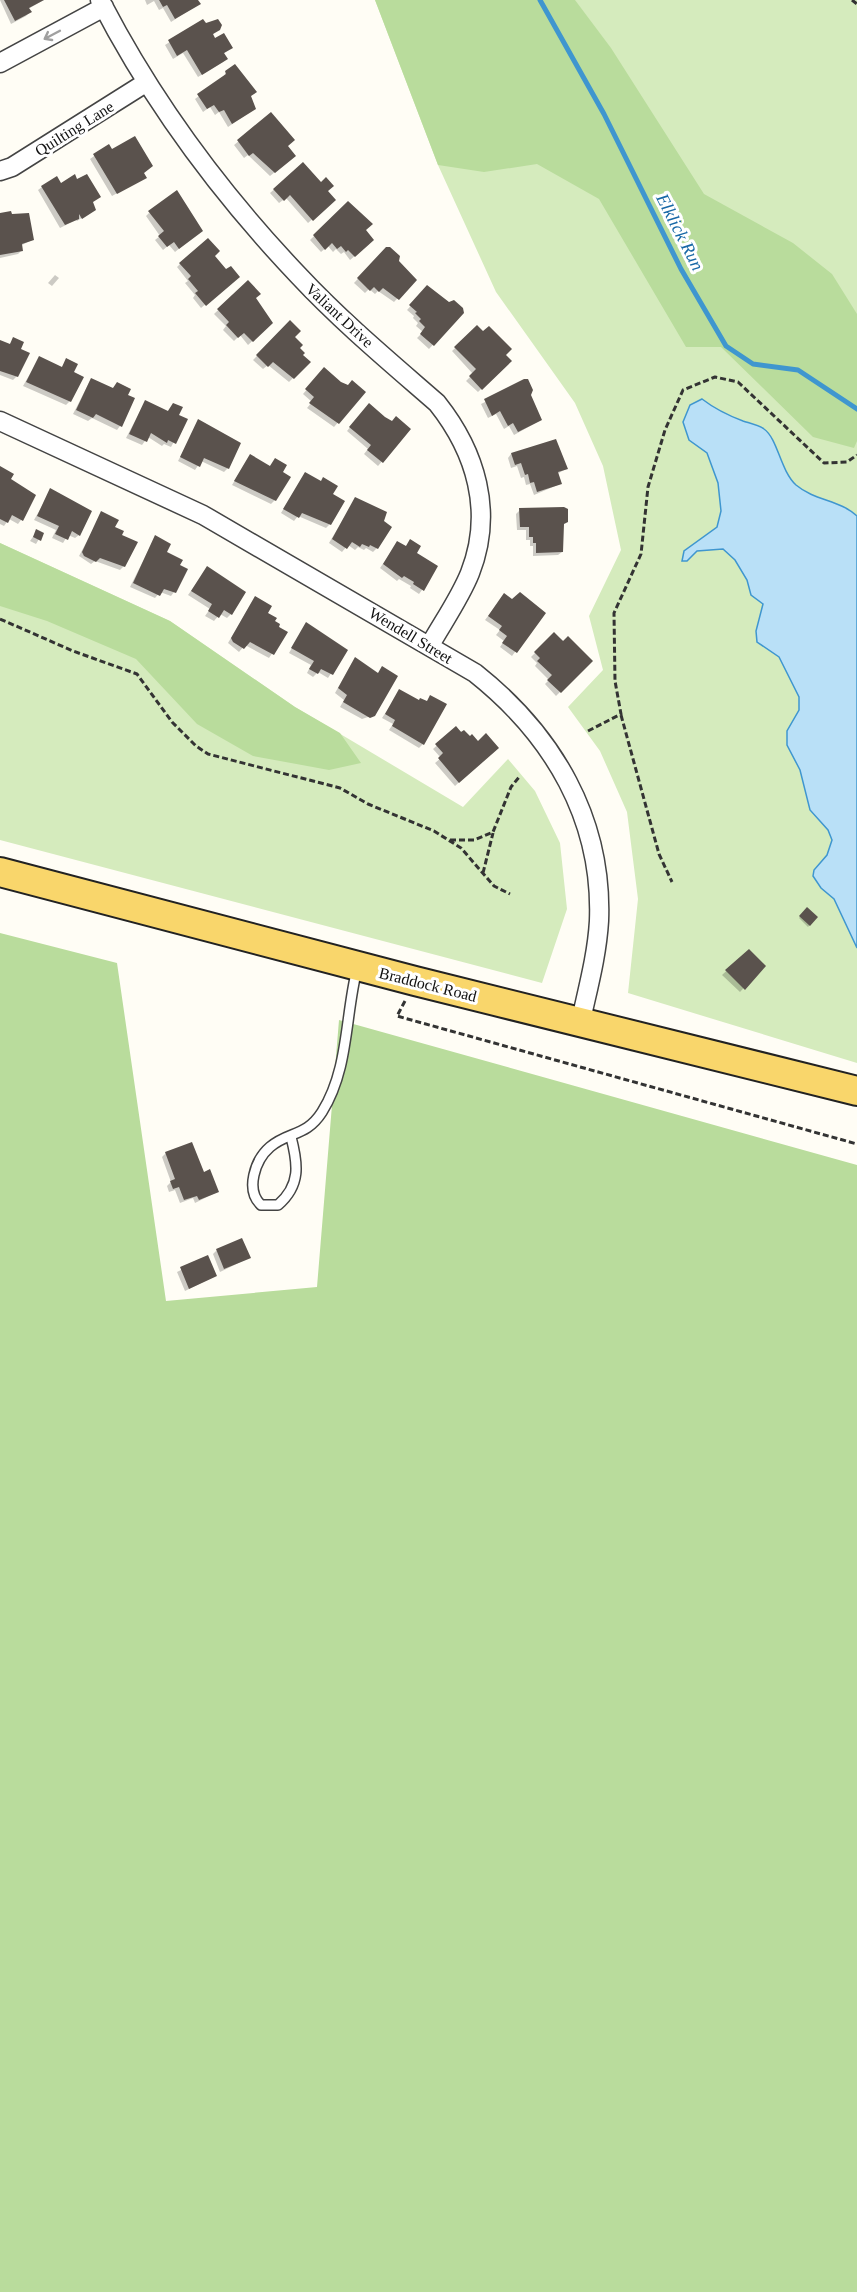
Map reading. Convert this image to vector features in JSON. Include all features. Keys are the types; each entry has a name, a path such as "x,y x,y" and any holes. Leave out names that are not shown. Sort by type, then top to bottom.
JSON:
{"main road":[{"name":"Braddock Road","path":"0,872 415,981 581,1020 857,1091"}],"street":[{"path":"0,63 102,4"},
{"name":"Valiant Drive","path":"102,4 147,82 212,175 258,231 345,321 437,403 454,424 468,449 476,472 481,500 477,549 460,593 430,645"},
{"name":"Quilting Lane","path":"0,171 12,167 147,82"},
{"name":"Wendell Street","path":"0,421 203,515 475,673 502,695 528,721 550,749 580,809 592,846 598,885 599,921 595,958 581,1020"}],"lane":[{"path":"291,1137 296,1165 293,1190 278,1205 261,1205 257,1201 253,1188 259,1161 270,1147 291,1137 306,1131 322,1111 338,1079 358,966"}],"path":[{"path":"852,0 857,4"},
{"path":"672,882 659,854 630,737 621,714 615,681 614,613 641,554 648,487 665,430 683,390 715,377 738,382 824,463 847,462 857,455"},
{"path":"0,619 73,651 137,674 172,722 196,746 208,754 340,788 368,804 434,831 461,848 499,891 510,894"},
{"path":"588,731 621,714"},
{"path":"483,874 484,862 494,832 511,787 520,776"},
{"path":"449,839 474,840 494,832"},
{"path":"415,981 397,1016 857,1144"}],"green space":[{"path":"375,0 857,0 857,1063 628,993 638,899 627,812 600,751 568,707 603,670 589,616 621,550 603,466 575,403 496,292 438,165"},
{"path":"375,0 575,0 611,48 704,194 793,243 832,274 857,314 857,441 854,448 813,437 721,347 686,347 599,199 537,164 484,172 438,165"},
{"path":"0,543 170,621 295,707 463,807 508,759 535,791 560,843 567,909 542,983 0,840"},
{"path":"0,543 170,621 295,707 340,733 361,763 329,770 253,756 197,724 136,659 47,621 0,606"},
{"path":"0,933 117,963 166,1301 317,1287 339,1020 857,1165 857,2292 0,2292"}],"water":[{"path":"702,399 726,414 764,429 773,440 786,471 796,485 857,516 857,948 834,899 821,888 813,876 814,870 827,855 832,840 828,830 810,810 800,770 787,745 787,731 799,710 799,697 779,657 757,642 756,631 763,604 751,595 747,580 735,560 723,549 697,551 687,561 682,561 684,551 717,527 721,511 718,483 707,453 689,440 683,422 690,405"}],"building":[{"path":"4,0 44,0 29,8 32,12 15,21"},
{"path":"159,0 198,0 201,4 175,19 167,5 163,7"},
{"path":"203,19 206,23 218,19 222,25 220,30 213,34 215,38 224,33 233,48 224,53 228,59 202,75 187,50 177,56 168,40"},
{"path":"235,64 257,92 251,96 256,109 232,124 224,110 219,112 214,105 207,109 197,94 226,74 225,71"},
{"path":"271,112 295,140 288,146 296,156 275,173 253,153 249,156 237,140"},
{"path":"135,136 153,166 144,173 147,178 117,194 93,154 109,144 112,149"},
{"path":"303,162 321,182 326,177 334,186 328,191 336,200 313,221 290,195 284,201 273,189"},
{"path":"75,174 77,179 87,174 101,197 93,202 96,210 82,219 79,214 79,219 65,225 41,186 57,176 61,183"},
{"path":"177,190 203,231 179,249 174,242 167,247 158,236 164,231 148,211"},
{"path":"348,201 373,224 366,230 374,240 355,257 341,246 337,249 332,243 325,250 313,235"},
{"path":"11,211 12,214 29,213 34,240 22,244 23,251 0,255 0,213"},
{"path":"208,238 220,251 215,256 226,269 231,266 240,277 206,306 195,293 198,291 188,279 191,276 179,263"},
{"path":"386,247 390,247 400,256 399,261 417,280 399,300 383,288 379,292 374,287 370,291 357,278"},
{"path":"248,280 261,294 256,298 273,323 253,342 244,333 238,338 226,325 229,322 217,309"},
{"path":"427,285 449,302 454,300 463,308 464,313 434,346 420,334 425,327 419,321 421,319 415,313 417,312 409,305"},
{"path":"290,320 301,331 295,337 303,345 300,348 305,353 303,355 311,362 294,379 273,362 268,367 256,355"},
{"path":"477,325 483,331 489,326 512,349 506,355 512,361 482,390 469,376 476,369 454,347"},
{"path":"13,337 24,342 21,349 30,353 18,377 0,371 0,340 10,344"},
{"path":"39,356 62,367 66,358 78,364 74,372 84,377 71,402 26,382"},
{"path":"324,367 341,382 348,385 352,380 366,392 339,424 309,403 314,397 305,389"},
{"path":"91,378 113,388 117,382 131,389 128,395 135,398 122,427 96,414 93,418 76,410"},
{"path":"528,379 533,390 531,395 542,420 518,432 513,423 508,426 500,411 492,416 484,399"},
{"path":"145,400 168,411 173,403 183,407 179,415 188,419 176,444 168,440 167,443 151,433 147,442 129,434"},
{"path":"369,403 385,417 392,421 396,416 411,429 383,463 367,450 371,445 349,427"},
{"path":"198,419 241,443 229,469 204,458 200,467 180,457"},
{"path":"556,439 568,469 558,472 562,484 537,492 534,482 530,483 528,474 525,475 521,463 515,465 511,453"},
{"path":"250,454 270,466 275,458 287,465 283,472 291,477 276,501 234,481"},
{"path":"0,466 14,474 11,479 36,495 23,521 12,515 8,523 0,519"},
{"path":"305,472 321,481 323,477 338,486 333,494 345,501 331,525 302,513 299,518 283,509"},
{"path":"50,488 92,511 80,536 72,531 68,540 55,534 59,526 37,516"},
{"path":"355,497 387,512 384,521 392,527 378,549 362,544 360,547 352,542 347,549 332,539"},
{"path":"564,507 568,509 568,522 564,524 563,552 536,553 536,543 533,543 533,537 529,537 529,527 520,527 519,508"},
{"path":"101,511 119,520 115,527 124,531 122,535 138,542 125,567 100,558 96,562 84,556 82,552"},
{"path":"36,529 44,533 41,541 33,537"},
{"path":"155,535 171,544 167,552 183,560 180,565 188,569 176,593 164,589 160,596 133,583"},
{"path":"410,539 421,546 417,553 438,566 424,591 413,584 414,582 404,576 402,578 383,564 397,541 406,546"},
{"path":"207,566 246,592 232,615 224,610 219,618 208,611 212,604 191,591"},
{"path":"520,592 546,613 517,653 502,643 507,636 499,630 502,626 488,616 504,593 512,599"},
{"path":"255,596 272,606 268,613 277,618 275,621 280,624 279,627 288,632 274,655 250,642 244,649 231,638"},
{"path":"306,622 348,650 333,675 321,669 318,674 309,669 314,661 291,648"},
{"path":"554,632 563,641 568,636 593,661 561,693 547,680 552,675 537,661 540,658 534,652"},
{"path":"355,657 378,673 382,666 398,676 375,716 370,718 343,702 347,695 338,688"},
{"path":"399,689 419,700 420,698 427,701 430,695 447,704 424,745 392,726 395,720 385,714"},
{"path":"456,726 461,732 464,730 470,736 472,734 478,741 486,733 499,748 459,783 438,758 443,753 435,744"},
{"path":"807,907 818,917 810,926 799,916"},
{"path":"749,949 766,966 745,990 725,970"},
{"path":"192,1142 204,1172 210,1169 219,1192 199,1200 197,1196 184,1200 179,1187 173,1189 170,1181 175,1179 165,1152"},
{"path":"242,1238 251,1258 224,1269 216,1249"},
{"path":"208,1255 217,1276 189,1289 180,1267"}],"waterway":[{"name":"Elklick Run","path":"540,0 604,114 681,269 726,346 753,364 798,370 857,409"}]}
